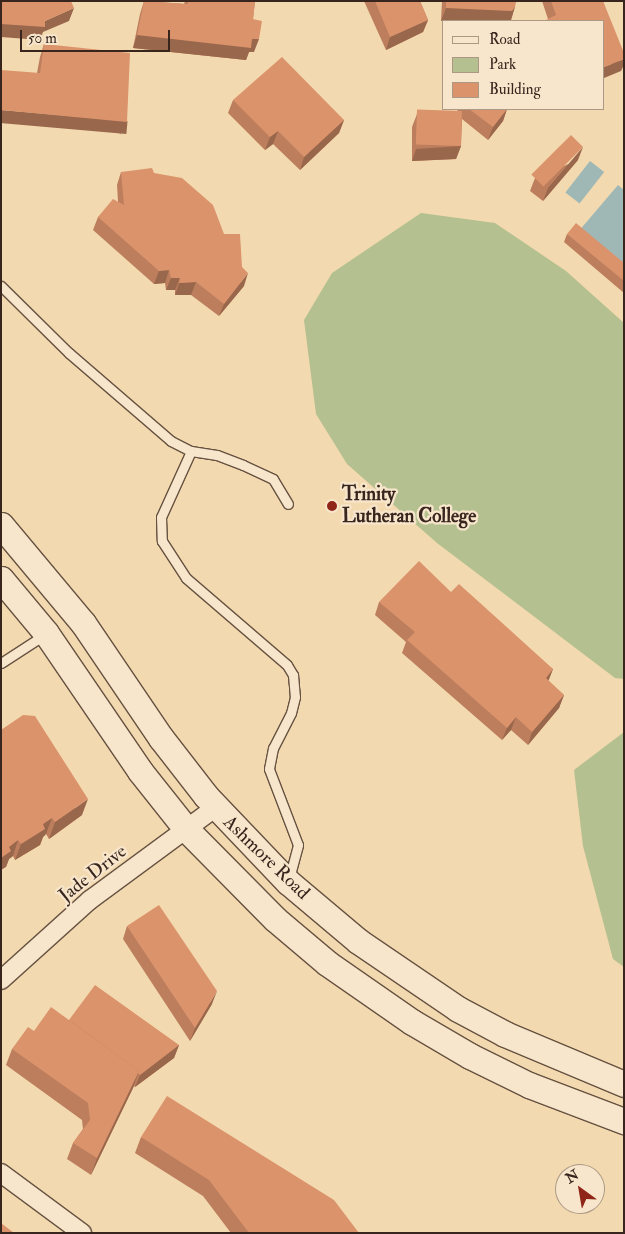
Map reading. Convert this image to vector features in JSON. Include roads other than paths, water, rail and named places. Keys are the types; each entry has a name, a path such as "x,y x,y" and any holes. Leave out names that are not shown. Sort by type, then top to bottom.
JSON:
{"main road":[{"name":"Ashmore Road","path":"1,525 83,623 161,738 216,807 288,882 358,940 458,1009 505,1034 624,1084"},
{"name":"Ashmore Road","path":"1,579 46,633 140,771 187,830 275,919 327,963 412,1022 470,1056 530,1085 624,1122"}],"street":[{"name":"Jade Drive","path":"1,980 90,900 216,807"},
{"path":"1,1174 82,1233"}],"lane":[{"path":"1,286 42,329 171,441 191,451 217,455 272,479 288,504"},
{"path":"191,451 161,517 162,541 186,578 287,665 293,676 296,697 292,712 273,748 269,769 298,845 288,882"},
{"path":"1,663 46,633"}],"water":[{"path":"590,161 604,172 580,204 565,193"},
{"path":"618,185 624,190 624,270 578,232"}],"place":[{"name":"Trinity Lutheran College","path":"332,506"}]}
